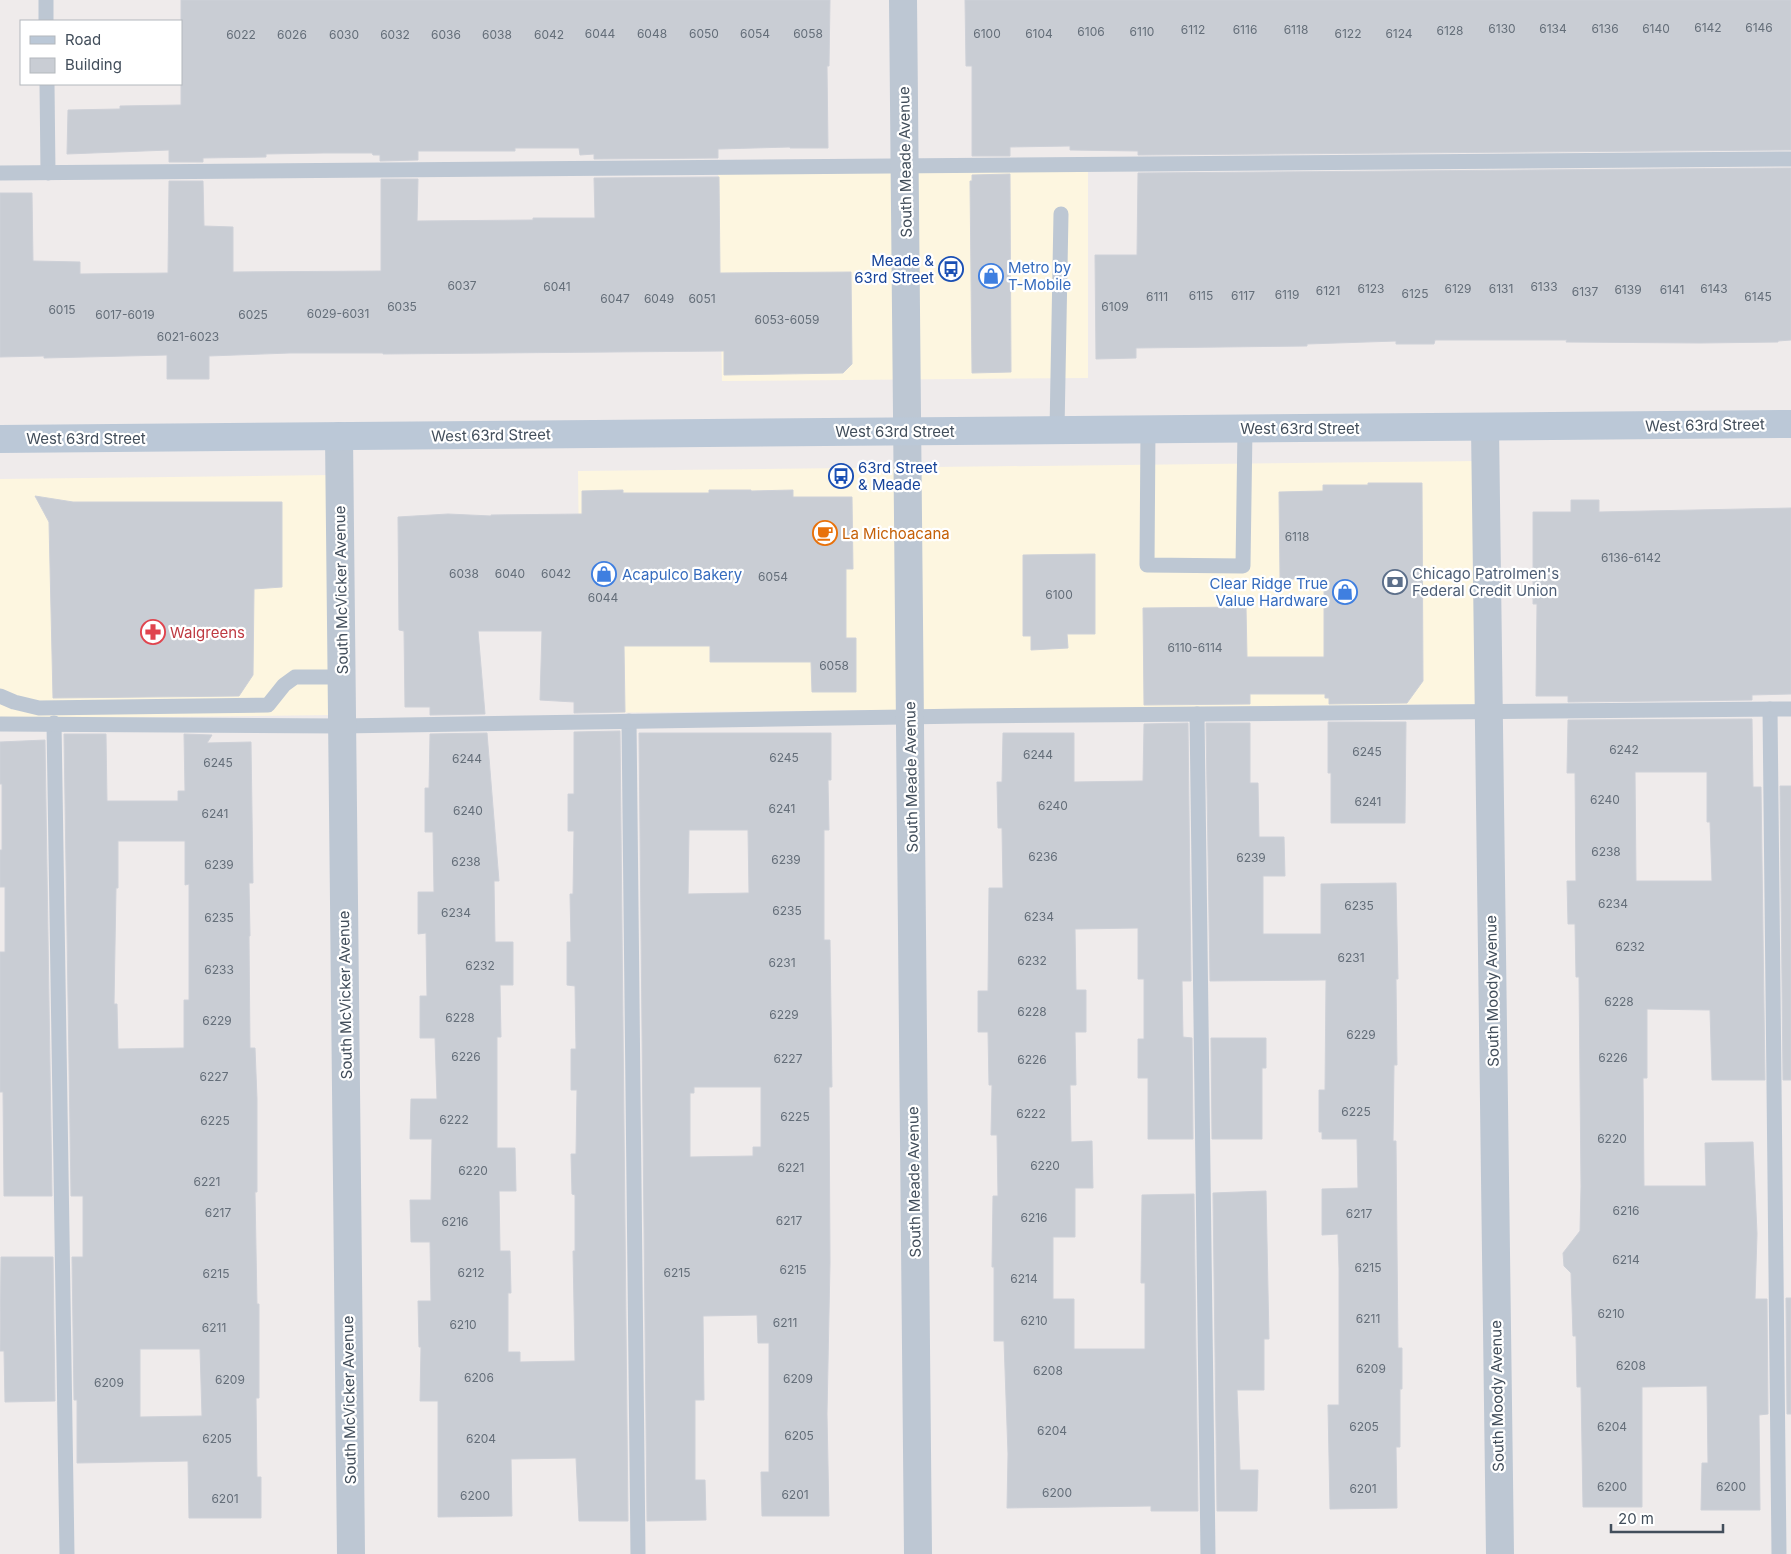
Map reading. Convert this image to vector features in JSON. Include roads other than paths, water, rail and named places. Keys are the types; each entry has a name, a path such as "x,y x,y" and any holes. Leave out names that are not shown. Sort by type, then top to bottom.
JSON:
{"main road":[{"name":"West 63rd Street","path":"0,439 1791,424"}],"street":[{"name":"South Meade Avenue","path":"903,0 918,1554"},
{"name":"South Moody Avenue","path":"1485,427 1500,1554"},
{"name":"South McVicker Avenue","path":"339,436 350,1554"}],"lane":[{"path":"46,0 46,20"},
{"path":"47,85 48,173"},
{"path":"0,173 1791,159"},
{"path":"1058,430 1061,214"},
{"path":"1148,429 1147,565 1243,566 1245,428"},
{"path":"0,696 14,702 39,708 268,705 284,685 295,677 342,677"},
{"path":"1770,709 1779,1554"},
{"path":"0,724 342,726 910,717 1791,709"},
{"path":"1197,714 1208,1554"},
{"path":"629,721 638,1554"},
{"path":"54,723 67,1554"}],"place":[{"name":"Meade & 63rd Street","path":"951,269"},
{"name":"Metro by T-Mobile","path":"991,276"},
{"name":"63rd Street & Meade","path":"841,476"},
{"name":"La Michoacana","path":"825,533"},
{"name":"Acapulco Bakery","path":"604,574"},
{"name":"Chicago Patrolmen's Federal Credit Union","path":"1395,582"},
{"name":"Clear Ridge True Value Hardware","path":"1345,592"},
{"name":"Walgreens","path":"153,632"}]}
